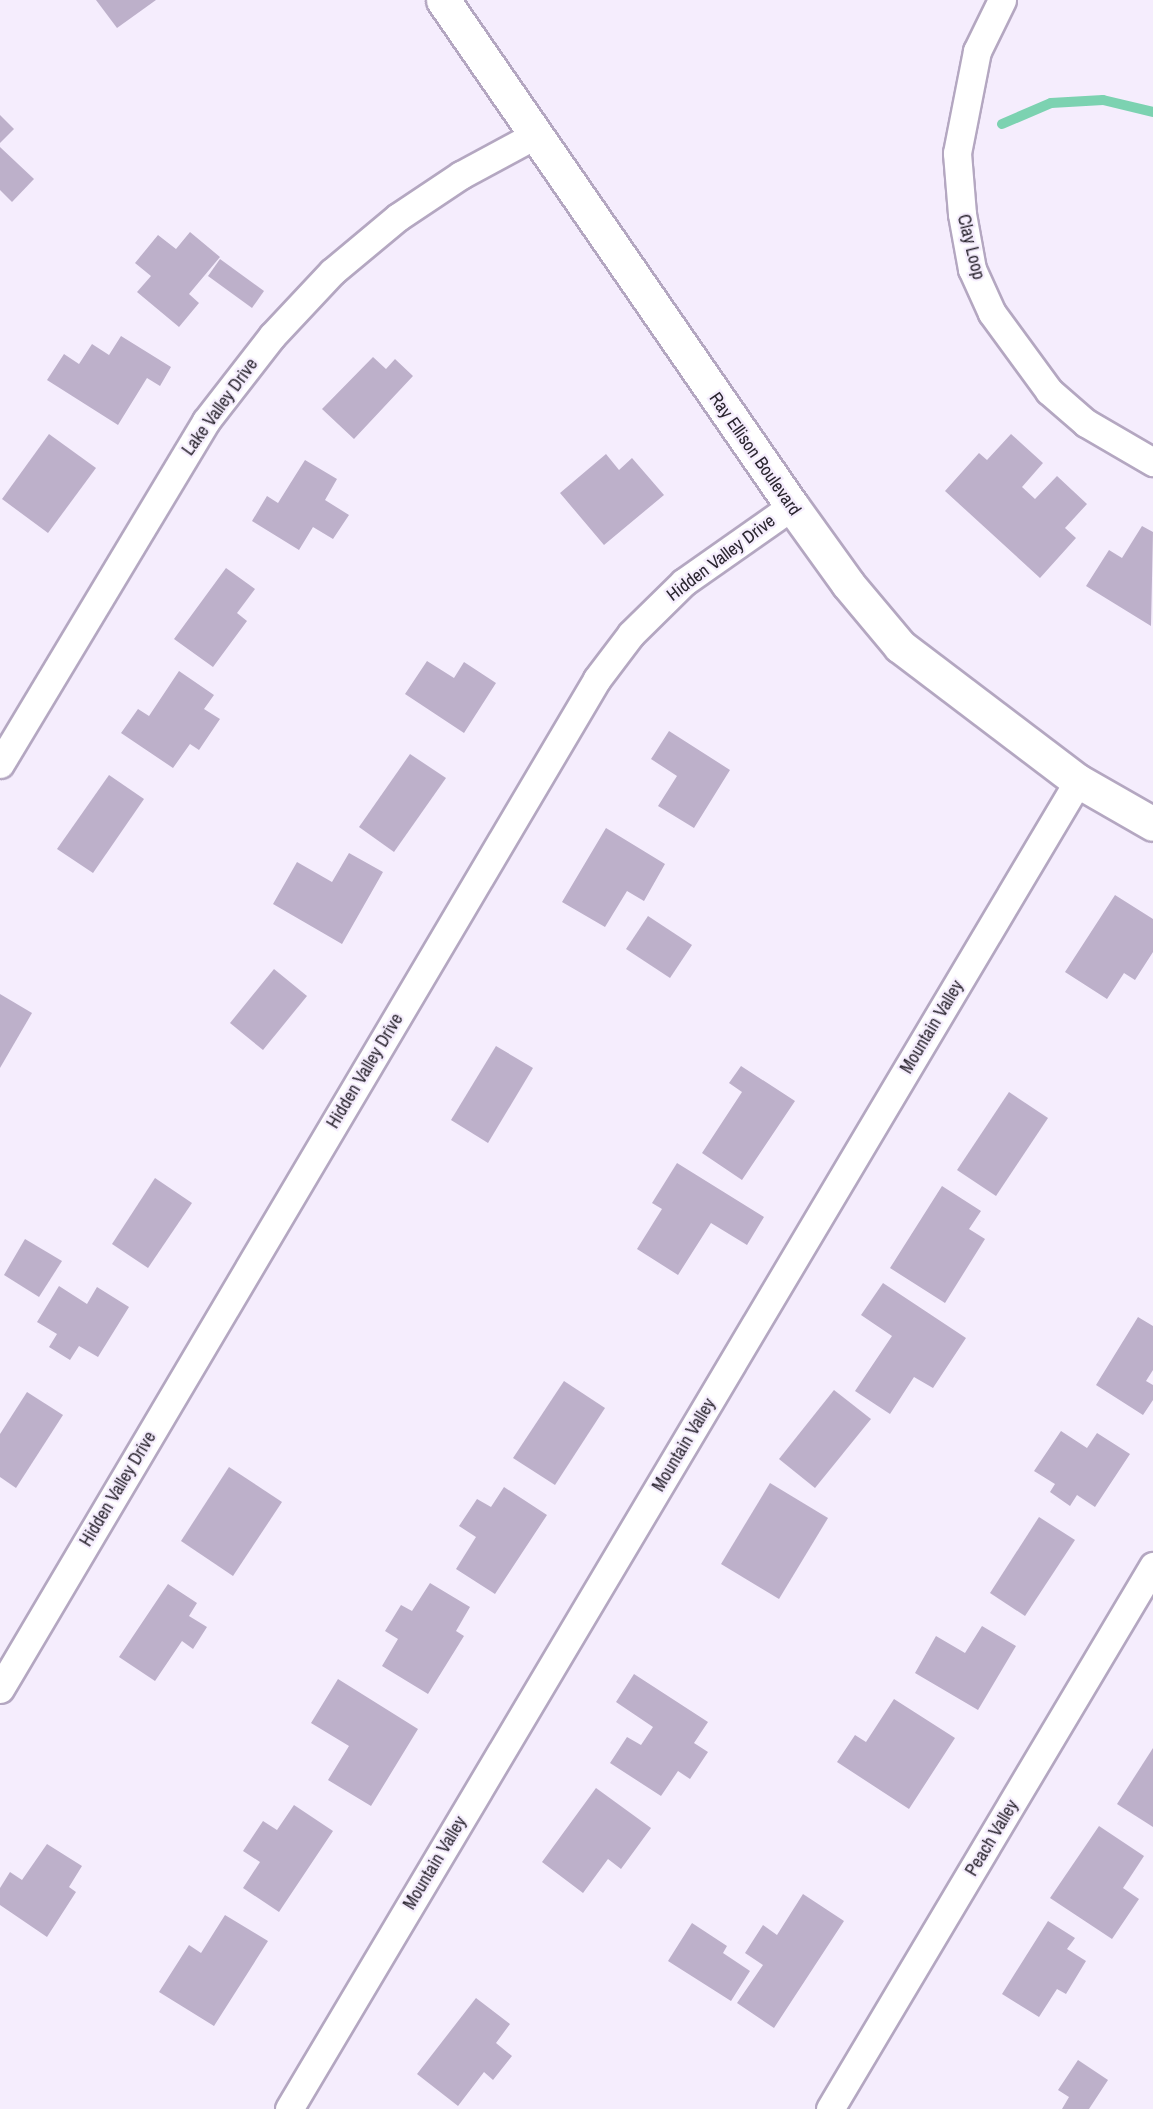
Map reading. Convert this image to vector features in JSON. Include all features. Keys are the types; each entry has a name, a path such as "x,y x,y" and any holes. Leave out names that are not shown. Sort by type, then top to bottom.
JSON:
{"street":[{"name":"Ray Ellison Boulevard","path":"443,0 533,136 792,506 848,584 900,646 1078,781 1153,824"},
{"name":"Clay Loop","path":"1002,0 977,51 957,153 962,214 972,269 992,313 1050,391 1086,423 1153,462"},
{"name":"Lake Valley Drive","path":"0,764 206,421 272,336 332,272 398,217 461,175 533,136"},
{"name":"Hidden Valley Drive","path":"0,1689 597,679 631,634 677,588 792,506"},
{"name":"Mountain Valley","path":"290,2109 1078,781"},
{"name":"Peach Valley","path":"830,2109 1153,1566"}],"building":[{"path":"96,0 156,0 117,28"},
{"path":"0,115 14,129 0,143"},
{"path":"0,147 34,179 12,202 0,190"},
{"path":"190,232 220,257 189,294 199,303 179,327 137,292 151,276 135,263 158,235 176,249"},
{"path":"220,259 264,291 252,308 208,276"},
{"path":"121,336 171,367 160,386 147,378 118,425 47,380 64,354 79,364 92,344 109,355"},
{"path":"373,357 386,369 395,359 413,376 354,439 322,409"},
{"path":"49,434 96,468 48,533 2,499"},
{"path":"1011,434 1043,463 1022,487 1035,499 1057,476 1087,504 1065,528 1076,538 1040,578 945,491 979,453 987,460"},
{"path":"606,454 619,470 632,458 664,495 604,545 560,493"},
{"path":"305,460 337,479 325,500 349,515 333,539 313,527 299,550 252,521 267,496 278,503"},
{"path":"1142,526 1153,532 1151,626 1086,586 1109,550 1122,558"},
{"path":"226,568 255,589 237,613 247,621 213,667 174,639"},
{"path":"427,661 454,678 464,662 496,683 464,733 405,694"},
{"path":"179,671 214,695 204,709 220,719 199,750 190,744 173,768 121,733 138,709 149,716"},
{"path":"669,731 730,770 694,828 658,806 677,776 651,759"},
{"path":"410,754 446,778 394,852 359,827"},
{"path":"109,775 144,799 93,873 57,849"},
{"path":"606,828 665,864 644,901 627,891 605,927 562,902"},
{"path":"349,853 383,872 342,944 273,904 297,862 332,882"},
{"path":"1115,895 1153,919 1153,952 1135,980 1124,973 1107,999 1065,972"},
{"path":"648,916 692,945 670,978 626,949"},
{"path":"274,969 307,996 263,1050 230,1023"},
{"path":"0,994 32,1013 0,1068"},
{"path":"496,1046 533,1068 488,1143 451,1120"},
{"path":"741,1066 795,1101 742,1180 702,1153 742,1092 729,1083"},
{"path":"1009,1092 1048,1118 996,1196 957,1170"},
{"path":"677,1163 764,1217 747,1245 711,1223 678,1275 637,1249 662,1209 652,1203"},
{"path":"155,1178 192,1203 148,1268 112,1244"},
{"path":"942,1186 981,1211 969,1229 985,1239 945,1303 890,1268"},
{"path":"25,1239 62,1261 39,1297 4,1275"},
{"path":"883,1283 966,1338 933,1388 914,1377 890,1414 855,1391 892,1336 861,1315"},
{"path":"59,1286 87,1304 97,1287 129,1307 98,1357 79,1346 70,1360 49,1347 57,1334 37,1322"},
{"path":"1138,1317 1153,1326 1153,1370 1146,1381 1153,1385 1153,1400 1143,1415 1096,1385"},
{"path":"564,1381 605,1408 555,1485 513,1458"},
{"path":"834,1390 871,1419 815,1488 779,1459"},
{"path":"27,1392 63,1415 16,1488 0,1477 0,1434"},
{"path":"1061,1431 1087,1448 1097,1433 1130,1454 1095,1507 1077,1495 1070,1506 1050,1492 1055,1484 1034,1471"},
{"path":"229,1467 282,1502 233,1576 181,1541"},
{"path":"770,1483 828,1518 779,1599 721,1564"},
{"path":"504,1487 547,1515 495,1594 456,1569 476,1537 459,1526 477,1499 491,1507"},
{"path":"1039,1517 1075,1540 1025,1616 990,1593"},
{"path":"430,1583 470,1607 456,1631 464,1636 428,1694 382,1666 398,1639 385,1631 401,1605 412,1611"},
{"path":"168,1584 197,1603 189,1616 207,1627 193,1649 182,1641 155,1681 119,1657"},
{"path":"982,1626 1016,1646 978,1710 915,1673 936,1636 965,1653"},
{"path":"634,1674 708,1722 694,1743 708,1752 690,1779 678,1771 661,1796 610,1763 627,1737 641,1745 653,1727 616,1702"},
{"path":"338,1679 418,1729 371,1806 328,1780 349,1746 311,1723"},
{"path":"894,1699 955,1738 909,1809 837,1762 855,1735 866,1742"},
{"path":"1153,1748 1153,1827 1117,1804"},
{"path":"596,1788 651,1828 621,1869 608,1859 583,1893 542,1862"},
{"path":"294,1805 333,1831 279,1912 243,1888 260,1862 243,1851 263,1821 277,1830"},
{"path":"1099,1826 1144,1856 1123,1888 1139,1899 1112,1939 1050,1898"},
{"path":"47,1844 82,1866 69,1887 76,1892 47,1937 0,1905 0,1888 10,1872 22,1880"},
{"path":"803,1894 844,1921 774,2028 737,2003 763,1965 745,1953 763,1925 777,1935"},
{"path":"225,1915 268,1941 214,2026 159,1992 189,1945 201,1953"},
{"path":"1048,1921 1075,1938 1067,1949 1086,1961 1066,1994 1057,1989 1039,2017 1002,1994"},
{"path":"692,1923 727,1946 723,1953 750,1971 731,2001 668,1961"},
{"path":"476,1998 510,2024 496,2043 512,2056 493,2080 484,2072 458,2106 417,2074"},
{"path":"1078,2060 1108,2080 1089,2109 1062,2109 1069,2097 1058,2090"}],"waterway":[{"path":"1002,124 1051,103 1103,100 1153,112"}]}
